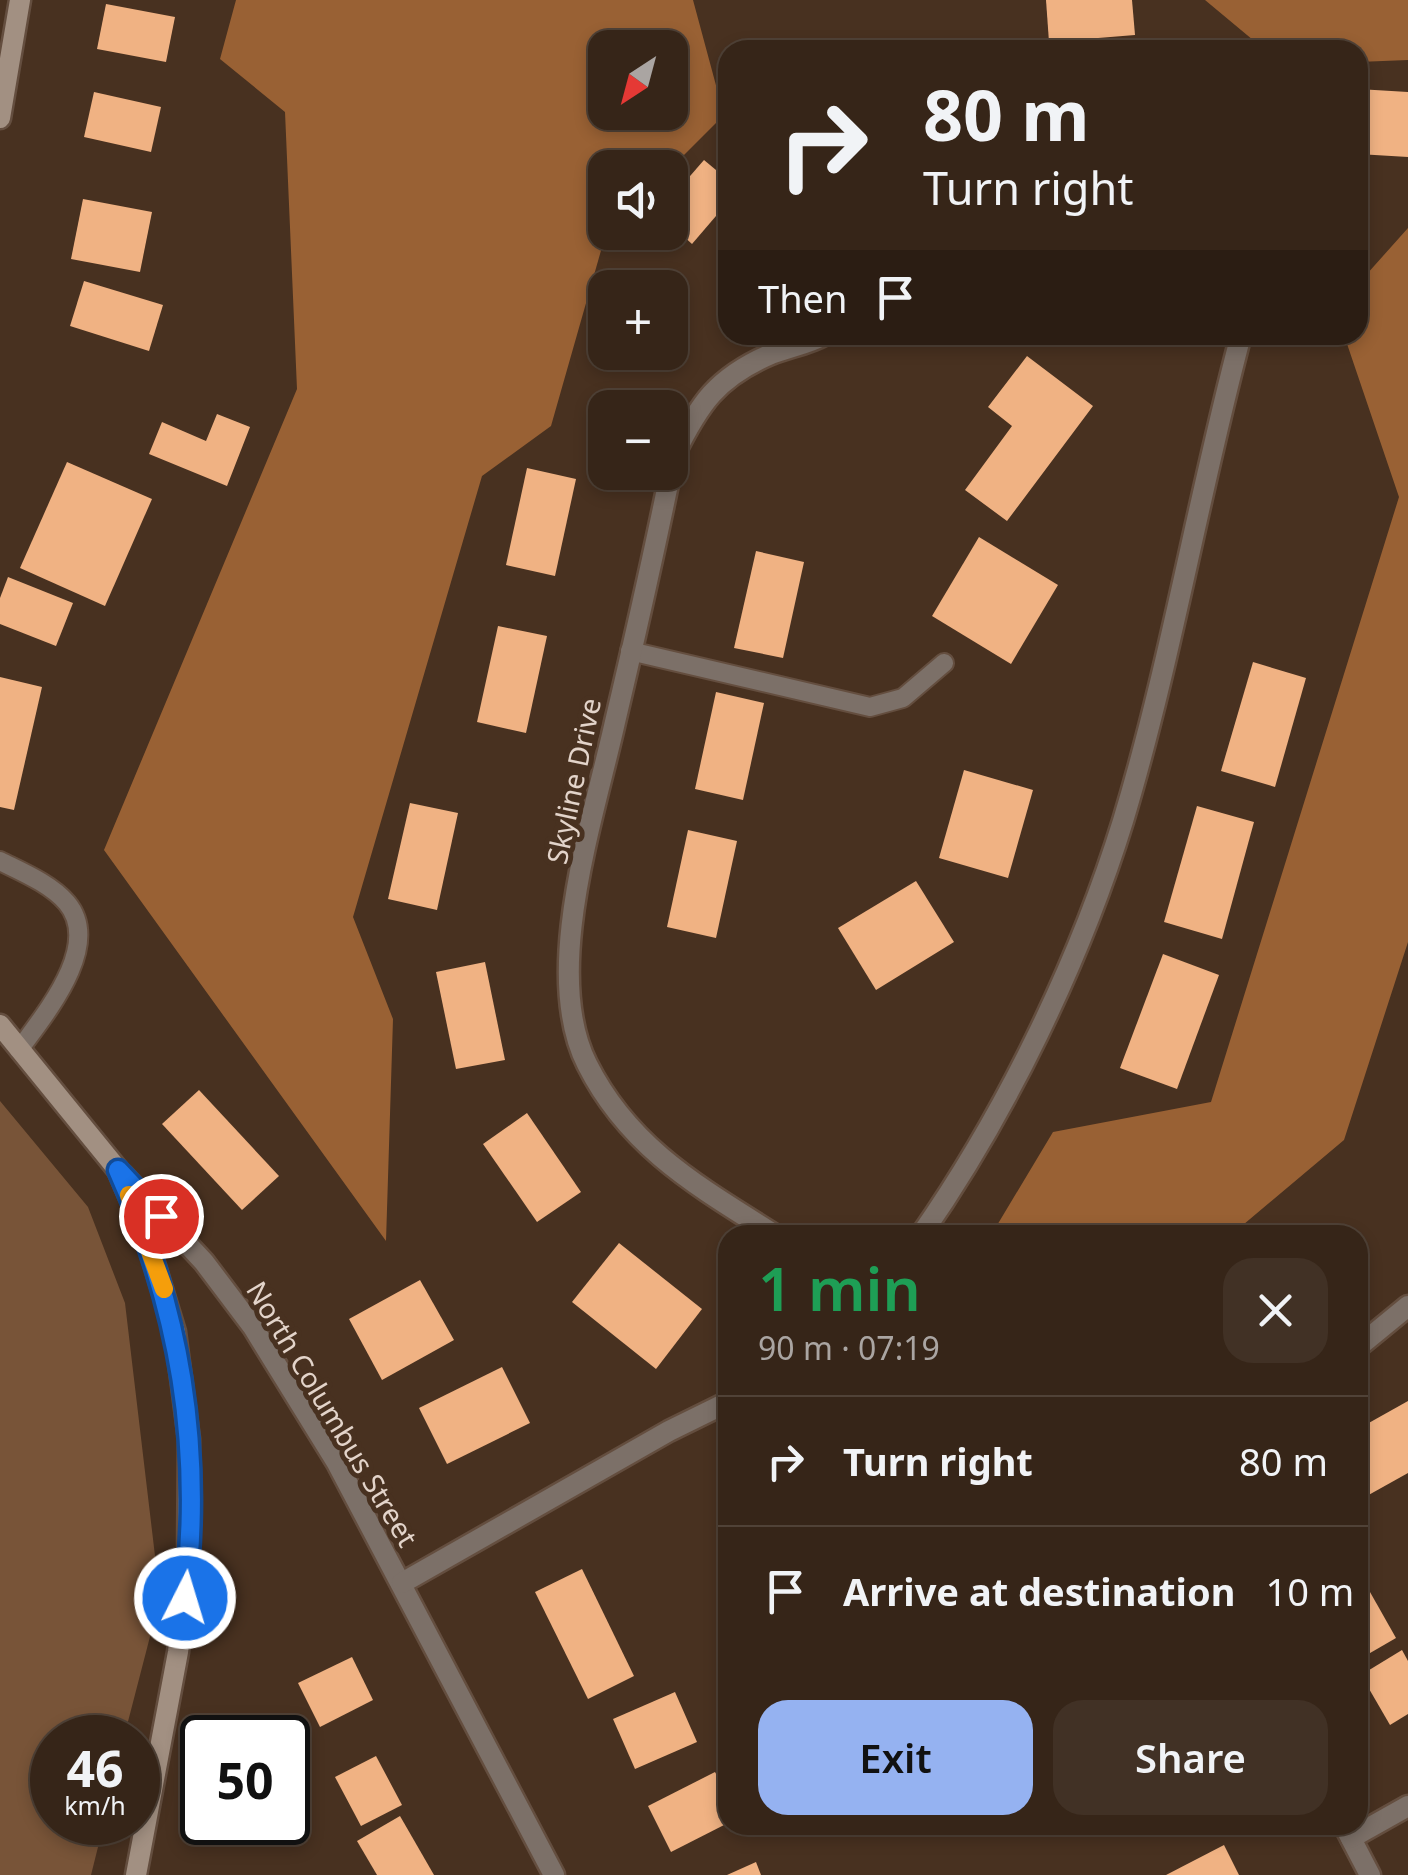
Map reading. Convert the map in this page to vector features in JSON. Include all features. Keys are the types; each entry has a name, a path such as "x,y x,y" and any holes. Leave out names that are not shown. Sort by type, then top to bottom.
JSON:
{"main road":[{"path":"0,118 20,0"},
{"name":"North Columbus Street","path":"0,1024 118,1170"},
{"path":"118,1170 144,1230 175,1332 189,1439 191,1492 188,1571 178,1652 136,1875"}],"street":[{"name":"Skyline Drive","path":"759,1225 678,1174 641,1141 610,1103 585,1062 572,1016 568,964 573,915 674,455 694,414 714,388 743,367 799,345"},
{"path":"928,1225 998,1108 1044,1018 1086,922 1122,823 1150,721 1239,345"},
{"name":"North Columbus Street","path":"118,1170 204,1262 252,1326 337,1463 554,1875"},
{"path":"1368,1339 1408,1306"},
{"path":"402,1582 652,1440 718,1407"},
{"path":"1368,1823 1408,1806"},
{"path":"1349,1835 1370,1875"}],"lane":[{"path":"630,651 870,707 903,698 944,663"},
{"path":"0,861 66,901 79,933 62,990 19,1050"}],"shaded area":[{"path":"236,0 693,0 718,93 718,121 688,151 588,150 588,250 601,250 595,270 588,270 588,296 551,426 482,476 353,917 393,1019 386,1241 104,850 297,389 285,112 220,59"},
{"path":"1205,0 1408,0 1408,60 1368,62 1368,40 1253,40"},
{"path":"1408,228 1408,942 1344,1140 1243,1225 997,1225 1053,1132 1211,1102 1399,497 1347,345 1368,345 1368,273"},
{"path":"0,1101 88,1207 125,1303 160,1598 130,1715 30,1715 30,1845 98,1845 91,1875 0,1875"}],"building":[{"path":"1046,0 1132,0 1135,35 1049,40"},
{"path":"106,4 175,17 166,62 97,49"},
{"path":"1368,90 1408,92 1408,157 1368,155"},
{"path":"94,92 161,107 151,152 84,137"},
{"path":"704,160 718,172 718,214 692,244 688,240 688,178"},
{"path":"83,199 152,212 140,272 71,259"},
{"path":"84,281 163,305 149,351 70,326"},
{"path":"1027,356 1093,406 1007,521 965,490 1012,426 988,407"},
{"path":"217,414 250,427 227,486 149,454 162,422 206,441"},
{"path":"67,462 152,499 105,606 20,568"},
{"path":"527,468 576,479 555,576 506,565"},
{"path":"979,537 1058,585 1011,664 932,616"},
{"path":"756,551 804,562 783,658 734,648"},
{"path":"8,577 73,603 56,646 0,624 0,598"},
{"path":"498,626 547,636 526,733 477,722"},
{"path":"1253,662 1306,678 1275,787 1221,771"},
{"path":"0,677 42,687 14,810 0,807"},
{"path":"716,692 764,703 743,800 695,789"},
{"path":"964,770 1033,790 1008,878 939,858"},
{"path":"410,803 458,813 437,910 388,899"},
{"path":"1197,806 1254,822 1222,939 1164,922"},
{"path":"688,830 737,841 716,938 667,927"},
{"path":"916,881 954,942 876,990 838,928"},
{"path":"1163,954 1219,975 1177,1089 1120,1068"},
{"path":"485,962 505,1060 456,1069 436,972"},
{"path":"199,1090 279,1176 242,1210 162,1124"},
{"path":"527,1113 581,1192 537,1222 483,1144"},
{"path":"619,1243 702,1309 656,1369 572,1302"},
{"path":"420,1280 454,1340 382,1380 349,1319"},
{"path":"502,1367 530,1423 447,1464 419,1408"},
{"path":"1408,1401 1408,1473 1368,1495 1368,1423"},
{"path":"582,1569 634,1676 588,1699 535,1592"},
{"path":"1368,1593 1396,1638 1368,1654"},
{"path":"1402,1650 1408,1661 1408,1714 1390,1725 1368,1687 1368,1671"},
{"path":"352,1657 373,1700 320,1727 298,1683"},
{"path":"675,1692 697,1742 635,1769 613,1719"},
{"path":"376,1756 402,1805 361,1826 335,1777"},
{"path":"715,1772 718,1777 718,1828 671,1852 648,1806"},
{"path":"400,1816 434,1875 377,1875 357,1841"},
{"path":"1224,1845 1239,1875 1166,1875"},
{"path":"756,1862 761,1875 727,1875"}],"slow traffic":[{"path":"129,1195 164,1289"}],"route":[{"path":"161,1216 118,1170 162,1281 175,1332 189,1439 191,1492 185,1598"}]}
